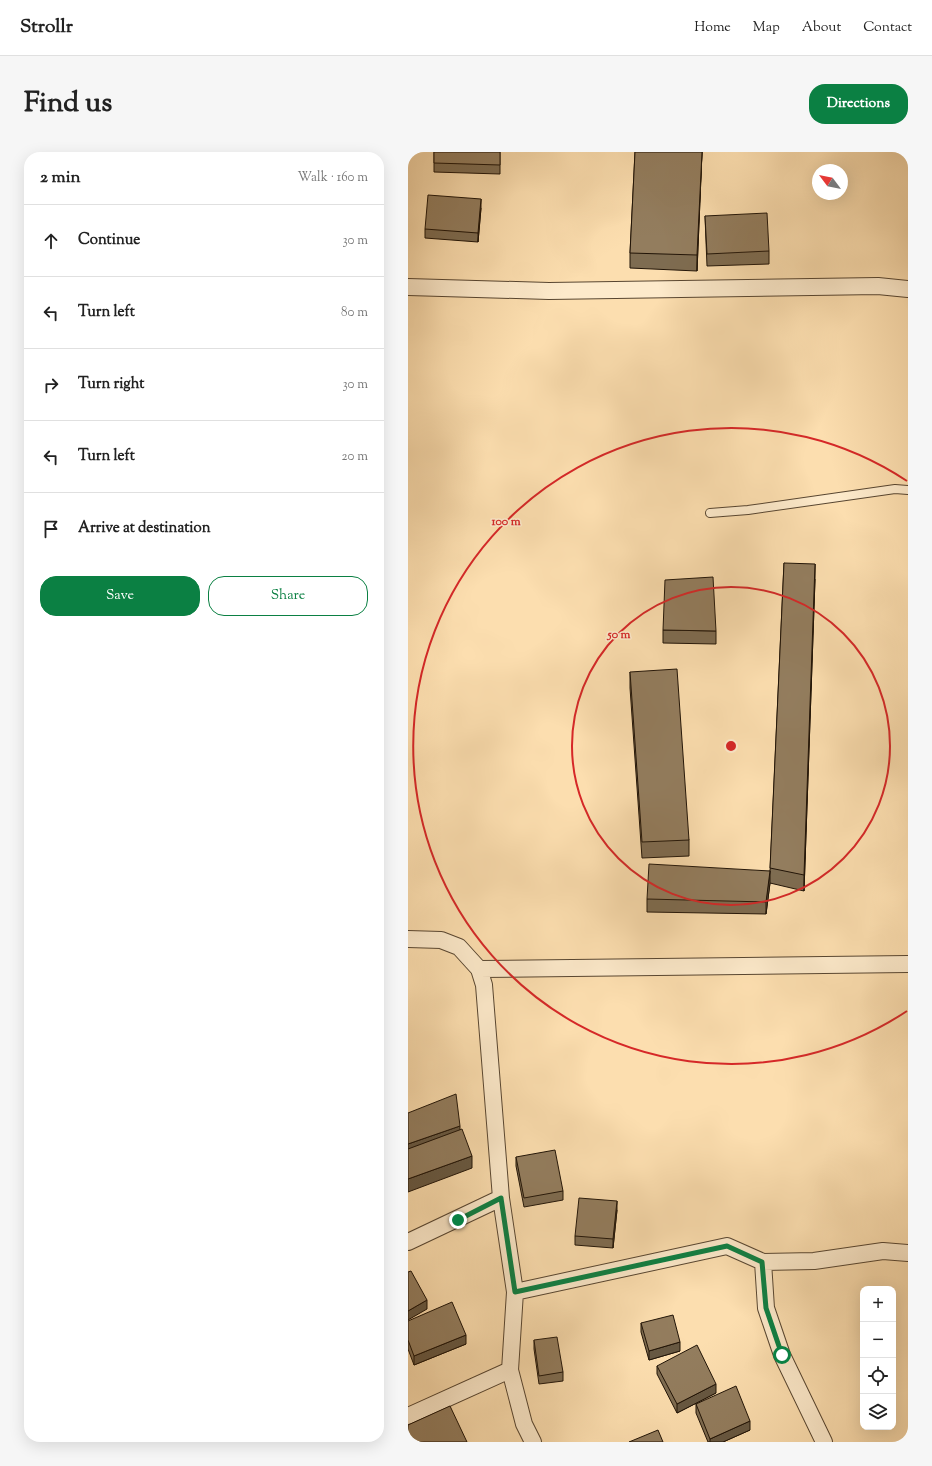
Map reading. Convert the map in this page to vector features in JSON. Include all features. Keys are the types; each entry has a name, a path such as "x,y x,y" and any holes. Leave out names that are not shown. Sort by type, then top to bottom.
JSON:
{"street":[{"path":"408,287 549,291 878,286 908,289"},
{"path":"408,939 441,940 458,947 479,969 484,985 501,1198 515,1292 510,1370 524,1424 533,1442"},
{"path":"479,969 908,964"},
{"path":"408,1242 501,1198"},
{"path":"515,1292 727,1246 762,1262 814,1261 883,1251 908,1253"},
{"path":"762,1262 766,1308 780,1348 824,1442"},
{"path":"408,1416 510,1370"}],"lane":[{"path":"710,513 748,510 895,489 908,490"}],"building":[{"path":"434,152 500,152 500,165 434,163"},
{"path":"635,152 702,152 697,255 630,253"},
{"path":"428,195 481,199 478,233 425,229"},
{"path":"767,213 769,251 707,254 705,216"},
{"path":"784,563 815,564 804,875 770,868"},
{"path":"713,577 716,631 663,630 665,580"},
{"path":"677,669 689,840 642,842 630,672"},
{"path":"649,864 770,871 766,902 647,899"},
{"path":"456,1094 460,1126 408,1144 408,1113"},
{"path":"462,1129 472,1156 408,1179 408,1149"},
{"path":"555,1150 563,1191 524,1198 516,1157"},
{"path":"579,1198 617,1201 613,1239 575,1236"},
{"path":"411,1271 427,1300 408,1311 408,1272"},
{"path":"452,1302 466,1335 414,1356 408,1340 408,1321"},
{"path":"673,1315 680,1342 649,1351 641,1323"},
{"path":"557,1337 563,1372 539,1376 534,1340"},
{"path":"697,1345 716,1384 677,1404 657,1366"},
{"path":"736,1386 750,1421 710,1439 696,1404"},
{"path":"450,1406 467,1442 408,1442 408,1425"},
{"path":"658,1430 663,1442 629,1442"}],"route":[{"path":"458,1220 501,1198 515,1292 727,1246 762,1262 766,1308 782,1355"}]}
